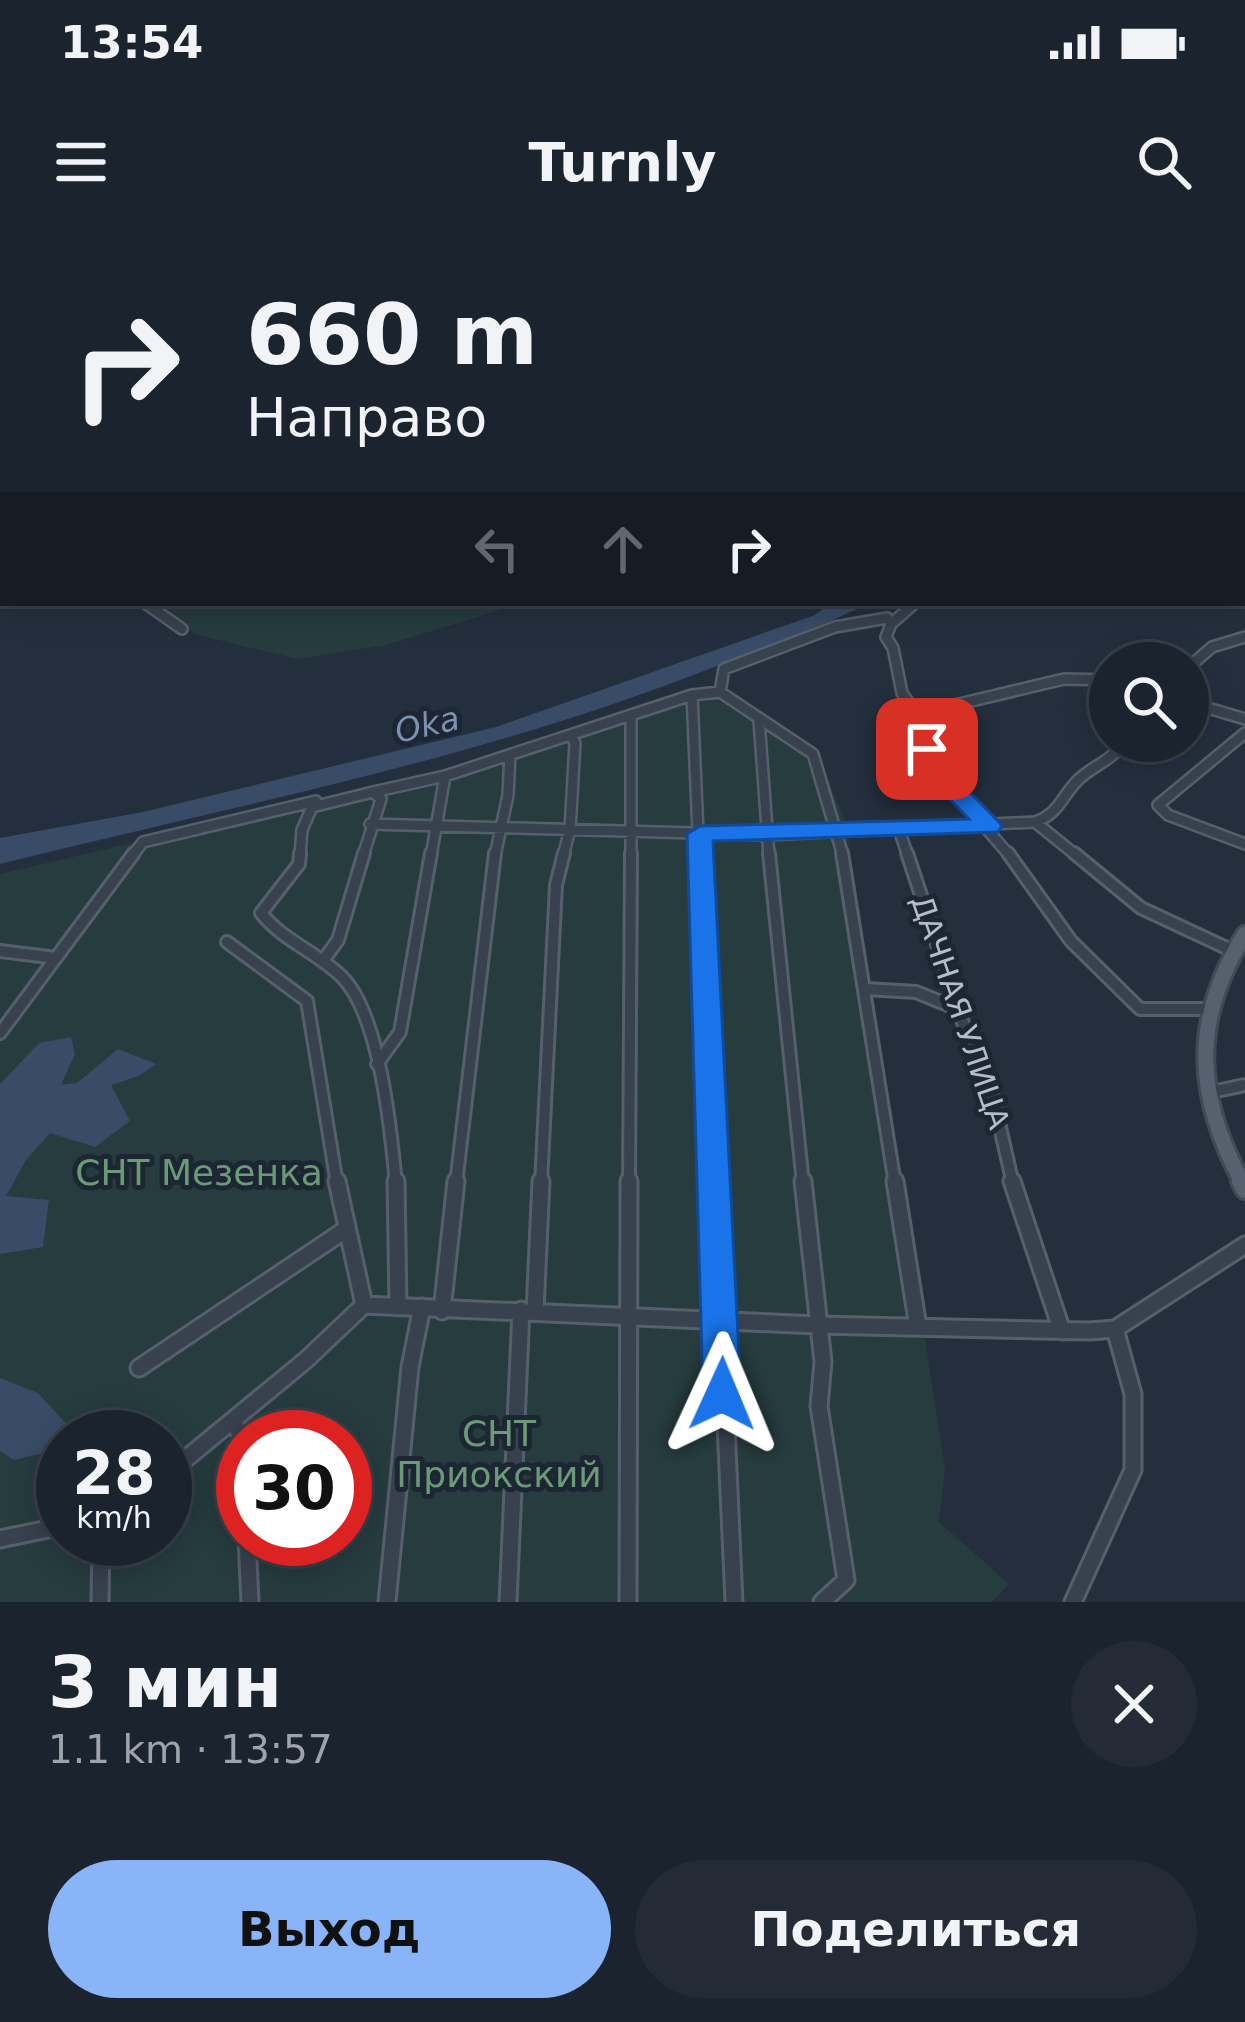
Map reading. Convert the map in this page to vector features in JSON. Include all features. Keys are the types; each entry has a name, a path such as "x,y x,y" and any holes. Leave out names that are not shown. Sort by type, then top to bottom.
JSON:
{"main road":[{"path":"1245,934 1208,1009 1202,1058 1224,1151 1245,1190"}],"street":[{"path":"149,606 182,629"},
{"path":"888,627 912,606"},
{"path":"720,692 724,669 836,627 887,618 902,693 917,715 942,777 989,826 1071,941 1129,1003 1153,1012 1208,1009"},
{"path":"1209,650 1245,637"},
{"path":"917,715 962,710 1050,679 1089,680"},
{"path":"0,1033 143,842 445,776 692,695 720,692 813,754 839,832 866,989 879,1106 918,1327"},
{"path":"692,695 734,1602"},
{"path":"1209,708 1245,719"},
{"path":"628,1602 631,718"},
{"path":"759,720 766,835 818,1324 823,1447 846,1580 822,1602"},
{"path":"1245,733 1158,806 1168,815 1245,844"},
{"path":"508,1602 556,885 570,830 575,743 571,736"},
{"path":"442,1310 480,960 498,832 503,828 510,755"},
{"path":"370,824 766,835 989,826 1034,822 1060,810 1073,784 1108,762"},
{"path":"377,1064 400,1032 445,776"},
{"path":"325,958 338,940 380,799 373,792"},
{"path":"332,799 312,807 302,830 299,864 261,913 269,926 325,958 360,1000 377,1064 402,1234 398,1307"},
{"path":"1034,822 1141,908 1233,951"},
{"name":"ДАЧНАЯ УЛИЦА","path":"899,830 958,1009 991,1088 1004,1158 1062,1331"},
{"path":"227,942 307,1001 345,1230 364,1305"},
{"path":"0,951 56,958"},
{"path":"866,989 916,992 958,1009"},
{"path":"1207,1093 1245,1084"},
{"path":"140,1368 345,1230"},
{"path":"245,1410 364,1305 721,1321 1115,1329 1245,1245"},
{"path":"387,1602 410,1367 422,1307"},
{"path":"1073,1602 1133,1470 1133,1394 1115,1329"},
{"path":"192,1454 216,1434"},
{"path":"0,1539 36,1532"},
{"path":"100,1602 101,1566"},
{"path":"248,1566 250,1602"}],"green space":[{"path":"157,606 513,606 386,645 298,659 198,635"},
{"path":"709,688 817,753 846,823 945,1469 939,1522 1009,1584 992,1602 0,1602 0,874 230,820 363,799"}],"water":[{"path":"826,606 862,606 651,691 560,722 375,774 0,864 0,838 143,812 496,727 815,615"},
{"path":"71,1037 75,1054 61,1085 77,1083 118,1049 156,1064 139,1076 111,1085 130,1121 95,1147 50,1133 26,1160 6,1196 49,1200 43,1247 0,1254 0,1084 39,1043"},
{"path":"0,1378 38,1393 54,1410 36,1410 36,1455 14,1460 0,1451"}],"route":[{"path":"722,1394 700,834 989,826 942,777 927,749"}],"water label":[{"name":"Oka","path":"427,724"}],"park label":[{"name":"СНТ Мезенка","path":"199,1172"},
{"name":"СНТ Приокский","path":"499,1454"}]}
